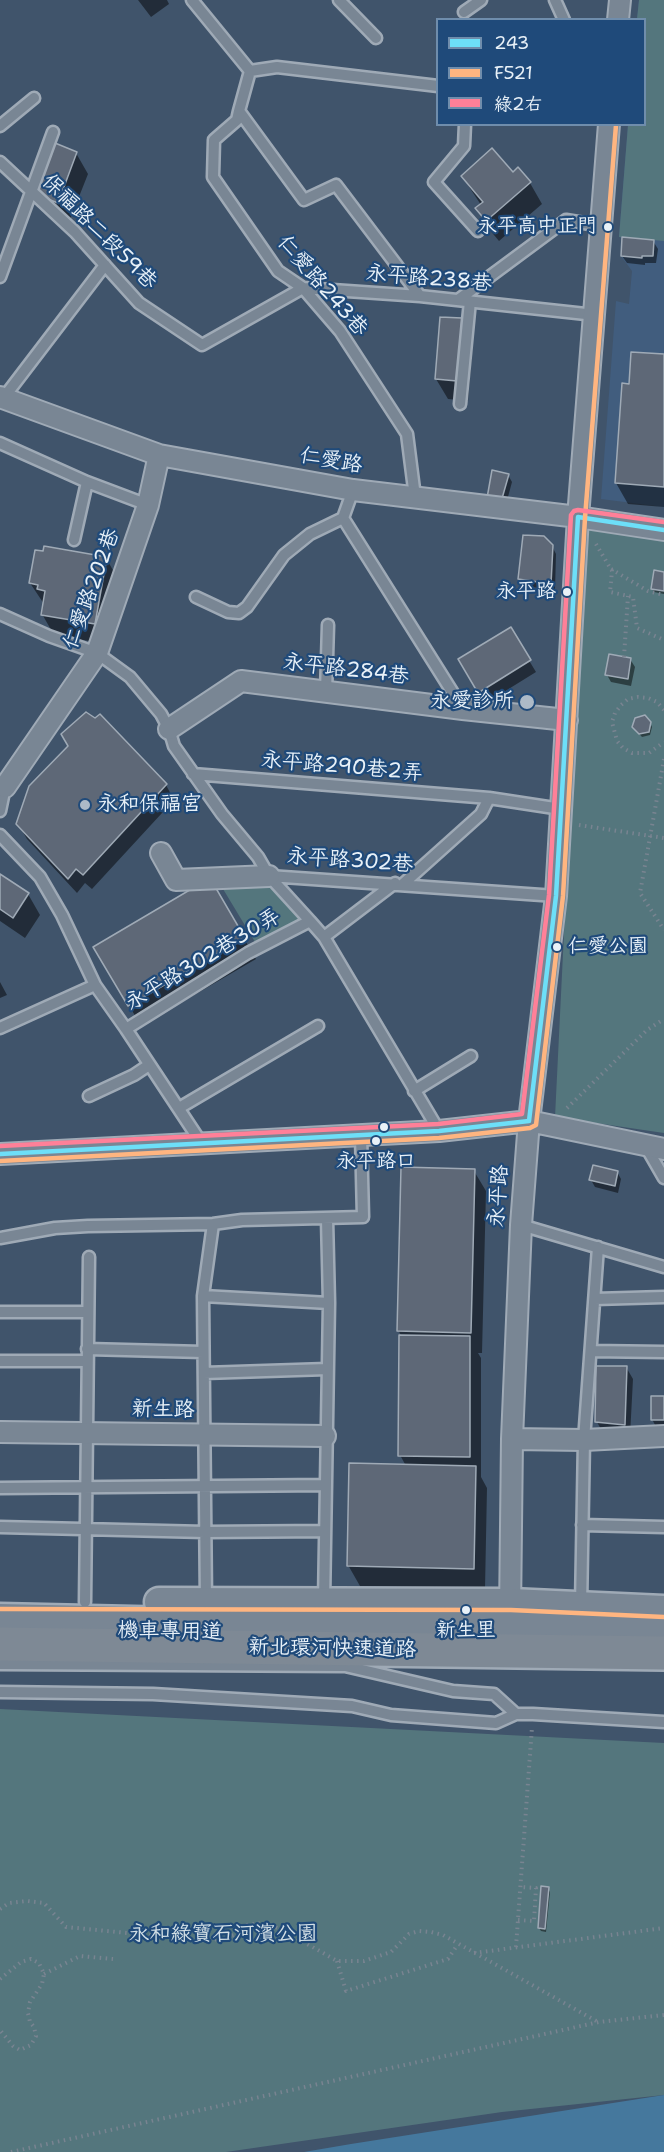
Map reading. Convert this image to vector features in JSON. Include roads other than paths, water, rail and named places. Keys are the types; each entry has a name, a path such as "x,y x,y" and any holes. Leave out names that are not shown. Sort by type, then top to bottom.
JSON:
{"highway":[{"name":"新北環河快速道路","path":"0,1646 664,1654"}],"main road":[{"path":"0,1601 324,1602 510,1614 585,1626 664,1632"},
{"path":"0,1618 267,1624 510,1614 580,1606 664,1610"}],"street":[{"path":"618,18 620,0"},
{"name":"永平路","path":"510,1614 512,1439 521,1225 529,1120 556,896 578,517 609,126"},
{"name":"仁愛路","path":"1,399 159,455 353,490 578,517 664,530"},
{"name":"仁愛路202巷","path":"3,787 98,654 148,505 159,455"},
{"name":"永平路284巷","path":"169,729 241,681 567,720"},
{"path":"160,853 176,879 269,876"},
{"path":"0,1154 439,1131 529,1120 654,1147"},
{"name":"新生路","path":"0,1432 325,1436"},
{"path":"512,1439 584,1440 664,1436"}],"lane":[{"path":"192,0 250,71"},
{"path":"339,0 376,38"},
{"path":"464,12 482,0"},
{"path":"555,0 563,18"},
{"path":"250,71 277,67 436,86"},
{"path":"250,71 239,111 304,200 336,185 420,296"},
{"path":"0,126 34,98"},
{"name":"仁愛路243巷","path":"239,111 237,120 214,140 213,177 278,271 303,288 340,331 407,434 415,497"},
{"path":"465,126 464,146 434,182 478,231"},
{"path":"0,277 53,132"},
{"name":"保福路二段59巷","path":"0,162 75,232 139,303 202,345 303,288"},
{"path":"458,300 566,220 602,226"},
{"path":"1,399 105,265"},
{"name":"永平路238巷","path":"303,288 420,296 595,315"},
{"path":"460,404 470,301"},
{"path":"0,443 87,482 148,505"},
{"path":"74,540 87,482"},
{"path":"196,597 228,612 239,613 247,608 284,555 310,534 343,518 353,490"},
{"path":"343,518 463,709"},
{"path":"0,614 49,636 98,654 130,677 161,714 174,746 193,774"},
{"path":"326,692 328,625"},
{"name":"永平路290巷2弄","path":"193,774 489,798 561,816"},
{"name":"永平路302巷","path":"193,774 234,830 258,857 269,876 399,883 556,896"},
{"path":"0,811 3,787"},
{"path":"324,937 399,883 481,814 489,798"},
{"path":"0,834 40,877 62,915 94,986 126,1029 202,1144"},
{"name":"永平路302巷30弄","path":"126,1029 248,953 310,921 269,876"},
{"path":"310,921 324,937 439,1131"},
{"path":"0,1028 94,986"},
{"path":"179,1108 318,1026"},
{"path":"414,1091 471,1056"},
{"path":"89,1096 134,1075 149,1065"},
{"path":"0,1238 66,1227 213,1224 242,1220 363,1217 361,1135"},
{"path":"654,1147 664,1178"},
{"path":"324,1602 329,1303 327,1219"},
{"path":"206,1602 203,1296 213,1224"},
{"path":"521,1225 664,1267"},
{"path":"580,1606 584,1440 598,1247"},
{"path":"85,1602 89,1257"},
{"path":"203,1296 329,1303"},
{"path":"594,1299 664,1297"},
{"path":"0,1312 88,1312"},
{"path":"87,1349 203,1352"},
{"path":"591,1351 664,1352"},
{"path":"0,1361 87,1361"},
{"path":"204,1373 327,1369"},
{"path":"0,1488 325,1485"},
{"path":"582,1525 664,1527"},
{"path":"0,1527 205,1532 325,1531"},
{"path":"0,1664 345,1666 453,1691 494,1694 516,1714"},
{"path":"0,1692 153,1694 352,1706 391,1715 496,1723 516,1714 664,1722"}],"place":[{"name":"永平高中正門","path":"608,227"},
{"name":"永平路","path":"567,592"},
{"name":"永愛診所","path":"527,702"},
{"name":"永和保福宮","path":"85,805"},
{"name":"仁愛公園","path":"557,947"},
{"name":"永平路口","path":"376,1141"},
{"name":"新生里","path":"466,1610"}],"park label":[{"name":"永和綠寶石河濱公園","path":"223,1935"}]}
